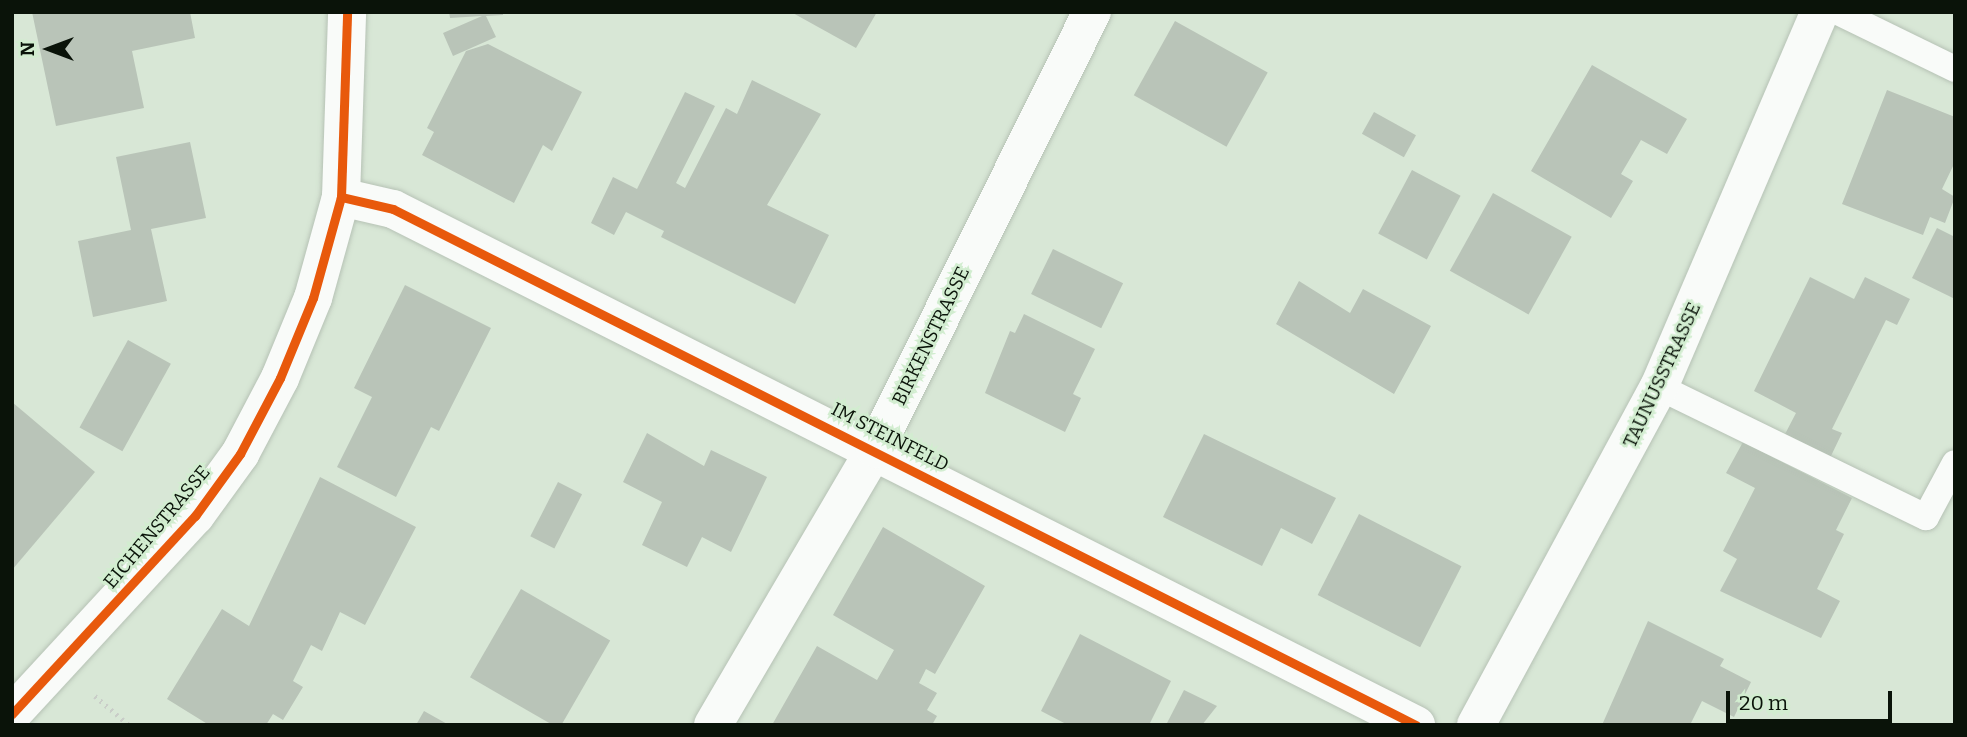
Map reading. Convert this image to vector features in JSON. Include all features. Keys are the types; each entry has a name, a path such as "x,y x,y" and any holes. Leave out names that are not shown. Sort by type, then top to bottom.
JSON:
{"street":[{"name":"EICHENSTRASSE","path":"15,702 195,516 240,454 313,298 341,197 350,60 347,12"},
{"name":"BIRKENSTRASSE","path":"713,725 875,449 1092,12"},
{"name":"TAUNUSSTRASSE","path":"1476,725 1659,387 1820,12"},
{"name":"IM STEINFELD","path":"341,197 393,209 875,449 1416,725"}],"lane":[{"path":"1839,12 1955,69"},
{"path":"1659,387 1926,517 1955,463"}],"building":[{"path":"32,12 190,12 195,38 132,51 144,108 56,126"},
{"path":"449,12 503,12 503,15 486,16 496,37 453,56 443,33 482,16 450,18"},
{"path":"791,12 877,12 856,48"},
{"path":"1175,21 1268,72 1227,147 1134,95"},
{"path":"488,44 582,92 552,151 543,145 514,203 422,155 434,132 427,128 466,51"},
{"path":"1592,65 1687,119 1667,154 1641,140 1621,174 1633,181 1611,218 1531,171"},
{"path":"752,80 821,114 767,205 829,235 795,304 661,237 664,231 626,212 614,235 591,223 613,177 637,189 685,92 715,106 676,183 685,188 726,108 737,114"},
{"path":"1887,90 1955,117 1955,162 1942,189 1955,197 1945,223 1930,217 1923,235 1842,204"},
{"path":"1374,112 1416,135 1404,157 1362,134"},
{"path":"190,142 206,218 151,229 167,301 93,317 78,241 131,230 116,157"},
{"path":"1412,170 1461,196 1427,259 1378,234"},
{"path":"1493,193 1572,237 1529,314 1450,271"},
{"path":"1937,228 1955,237 1955,299 1912,278"},
{"path":"1053,249 1123,283 1101,328 1031,294"},
{"path":"1810,277 1854,299 1865,277 1910,299 1897,325 1886,320 1832,429 1842,433 1830,458 1784,436 1796,413 1754,391"},
{"path":"1299,281 1350,313 1363,289 1431,326 1394,394 1276,324"},
{"path":"405,285 491,328 439,431 431,427 396,497 337,467 372,397 354,388"},
{"path":"1024,314 1095,349 1073,394 1081,398 1065,432 985,393 1010,331 1015,333"},
{"path":"128,340 171,364 122,451 80,427"},
{"path":"12,402 95,472 12,570"},
{"path":"647,433 704,466 711,450 767,477 731,552 702,537 687,567 642,545 662,502 623,482"},
{"path":"1204,434 1336,498 1312,544 1281,528 1262,566 1163,517"},
{"path":"1743,442 1852,498 1836,530 1844,534 1817,589 1840,601 1821,638 1720,591 1737,559 1723,551 1755,488 1726,473"},
{"path":"320,477 416,527 365,625 340,612 322,651 311,645 293,681 303,687 283,720 273,714 266,725 209,725 167,699 222,609 249,626"},
{"path":"558,482 582,494 554,549 530,536"},
{"path":"1359,514 1461,566 1420,647 1318,595"},
{"path":"883,527 985,586 935,674 926,669 919,683 937,693 927,710 937,716 932,725 772,725 817,646 877,680 894,650 833,615"},
{"path":"521,589 610,640 561,725 553,725 470,677"},
{"path":"1648,621 1724,659 1720,666 1751,682 1734,717 1702,701 1690,725 1602,725"},
{"path":"1080,634 1171,681 1149,725 1068,725 1041,711"},
{"path":"1184,690 1217,706 1202,725 1166,725"},
{"path":"424,711 449,725 416,725"}],"cycle path":[{"path":"12,714 195,516 240,454 280,378 313,298 341,197 347,12"},
{"path":"341,197 393,209 1416,725"}]}
